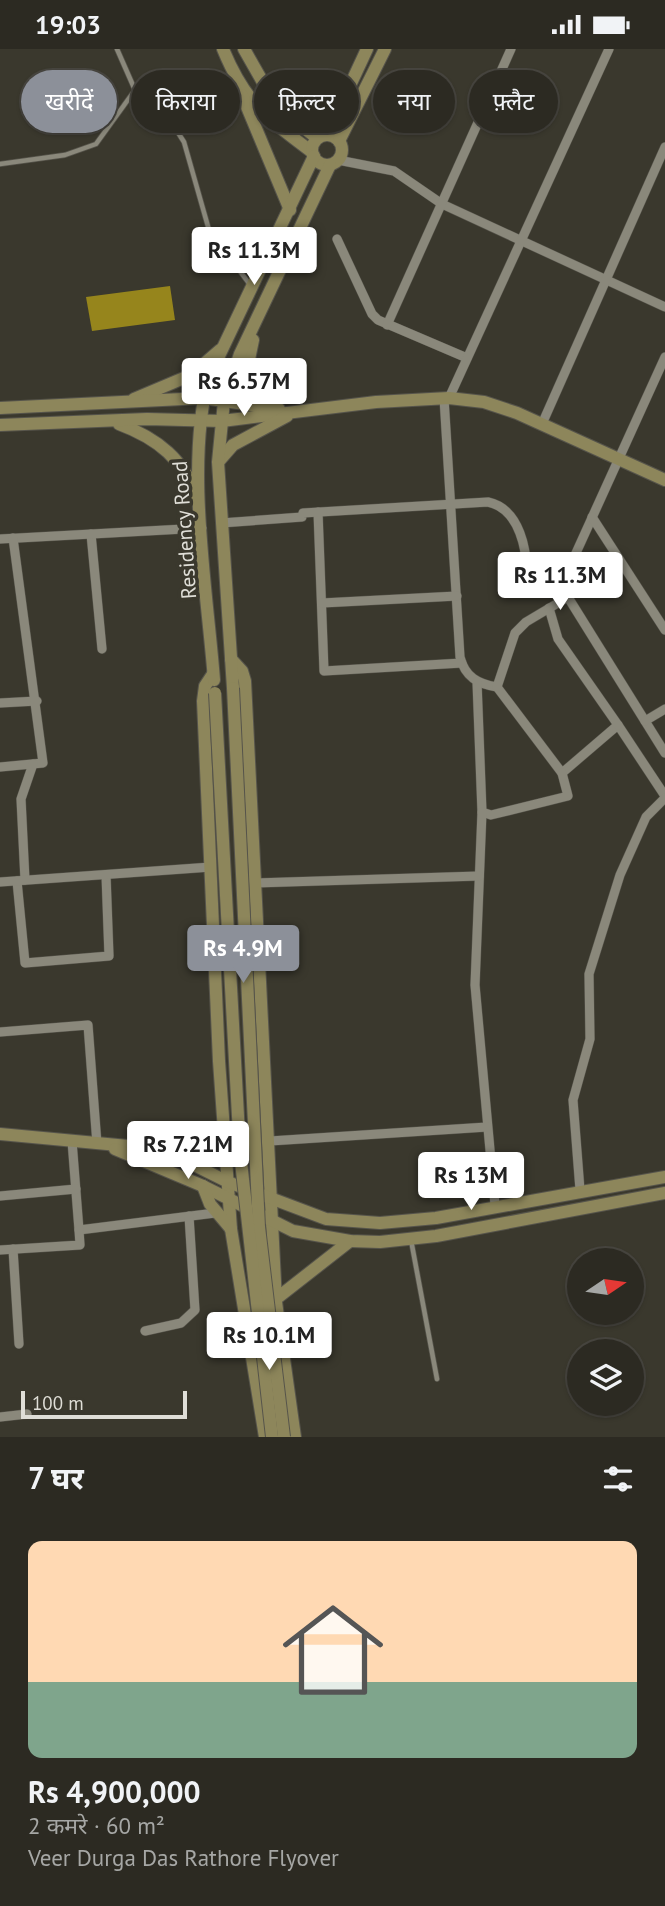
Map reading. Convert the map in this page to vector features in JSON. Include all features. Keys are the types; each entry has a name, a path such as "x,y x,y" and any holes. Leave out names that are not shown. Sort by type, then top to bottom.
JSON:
{"street":[{"path":"223,49 231,70"},
{"path":"244,49 277,107 322,137 339,141"},
{"path":"313,154 367,49"},
{"path":"334,162 342,151 339,141 385,49"},
{"path":"387,325 511,49"},
{"path":"482,812 491,815 568,796 562,772 497,687 477,682 463,669 451,503 447,398 609,49"},
{"path":"240,88 264,116 313,154 320,163 334,162 394,171 442,204 665,307"},
{"path":"240,91 290,211"},
{"path":"542,424 665,147"},
{"name":"Residency Road","path":"271,1437 240,1153 214,674 202,523 199,422 209,377 251,286 290,211 313,154"},
{"name":"Residency Road","path":"284,1437 259,1227 233,688 218,462 224,401 257,319 334,162"},
{"path":"337,239 372,314 387,325 467,358"},
{"path":"257,319 246,377 248,391 261,406"},
{"path":"123,403 191,375 225,346"},
{"path":"665,357 561,586 665,753"},
{"path":"0,408 203,398 297,411"},
{"path":"0,425 222,421 376,402 447,398 484,402 542,424 665,480"},
{"path":"218,462 233,445 297,411"},
{"path":"0,539 91,534 202,523 197,497 170,452 139,432 111,421"},
{"path":"221,523 302,517 303,513 488,502 508,512 524,548 526,579"},
{"path":"318,512 324,671 462,663"},
{"path":"592,517 665,630"},
{"path":"91,534 102,649"},
{"path":"0,767 43,763 37,701 13,538"},
{"path":"322,603 457,596"},
{"path":"497,687 515,633 568,597"},
{"path":"549,608 558,639 665,797 651,810 615,887 592,960 589,974 590,1039 573,1100 580,1190"},
{"path":"231,659 242,671 245,681 271,1141 276,1302 295,1437"},
{"path":"214,674 205,686 203,701 231,1229 265,1437"},
{"path":"477,682 482,812 475,985 495,1205"},
{"path":"0,703 37,701"},
{"path":"645,721 665,709"},
{"path":"562,772 618,725"},
{"path":"33,764 20,799 26,963 108,956 106,874"},
{"path":"0,882 211,867"},
{"path":"255,883 479,876"},
{"path":"0,1032 88,1025 102,1144"},
{"path":"271,1141 487,1127"},
{"path":"0,1134 139,1147 190,1163 228,1182 326,1219 380,1223 436,1218 495,1205 665,1177"},
{"path":"0,1250 80,1245 72,1142"},
{"path":"190,1163 226,1143"},
{"path":"102,1144 203,1186 293,1231 350,1241 411,1239 665,1193"},
{"path":"203,1186 215,1213 231,1229"},
{"path":"0,1196 76,1189"},
{"path":"79,1230 215,1213"},
{"path":"145,1331 181,1323 195,1310 189,1216"},
{"path":"244,1301 276,1302 298,1280 350,1241"},
{"path":"13,1249 19,1344"},
{"path":"0,1417 27,1414"}],"lane":[{"path":"117,49 131,81"},
{"path":"0,164 65,156 96,144 131,96"},
{"path":"178,133 184,142 209,230 251,286"},
{"path":"411,1239 437,1379"}],"shaded area":[{"path":"170,286 175,320 92,331 86,297"}]}
